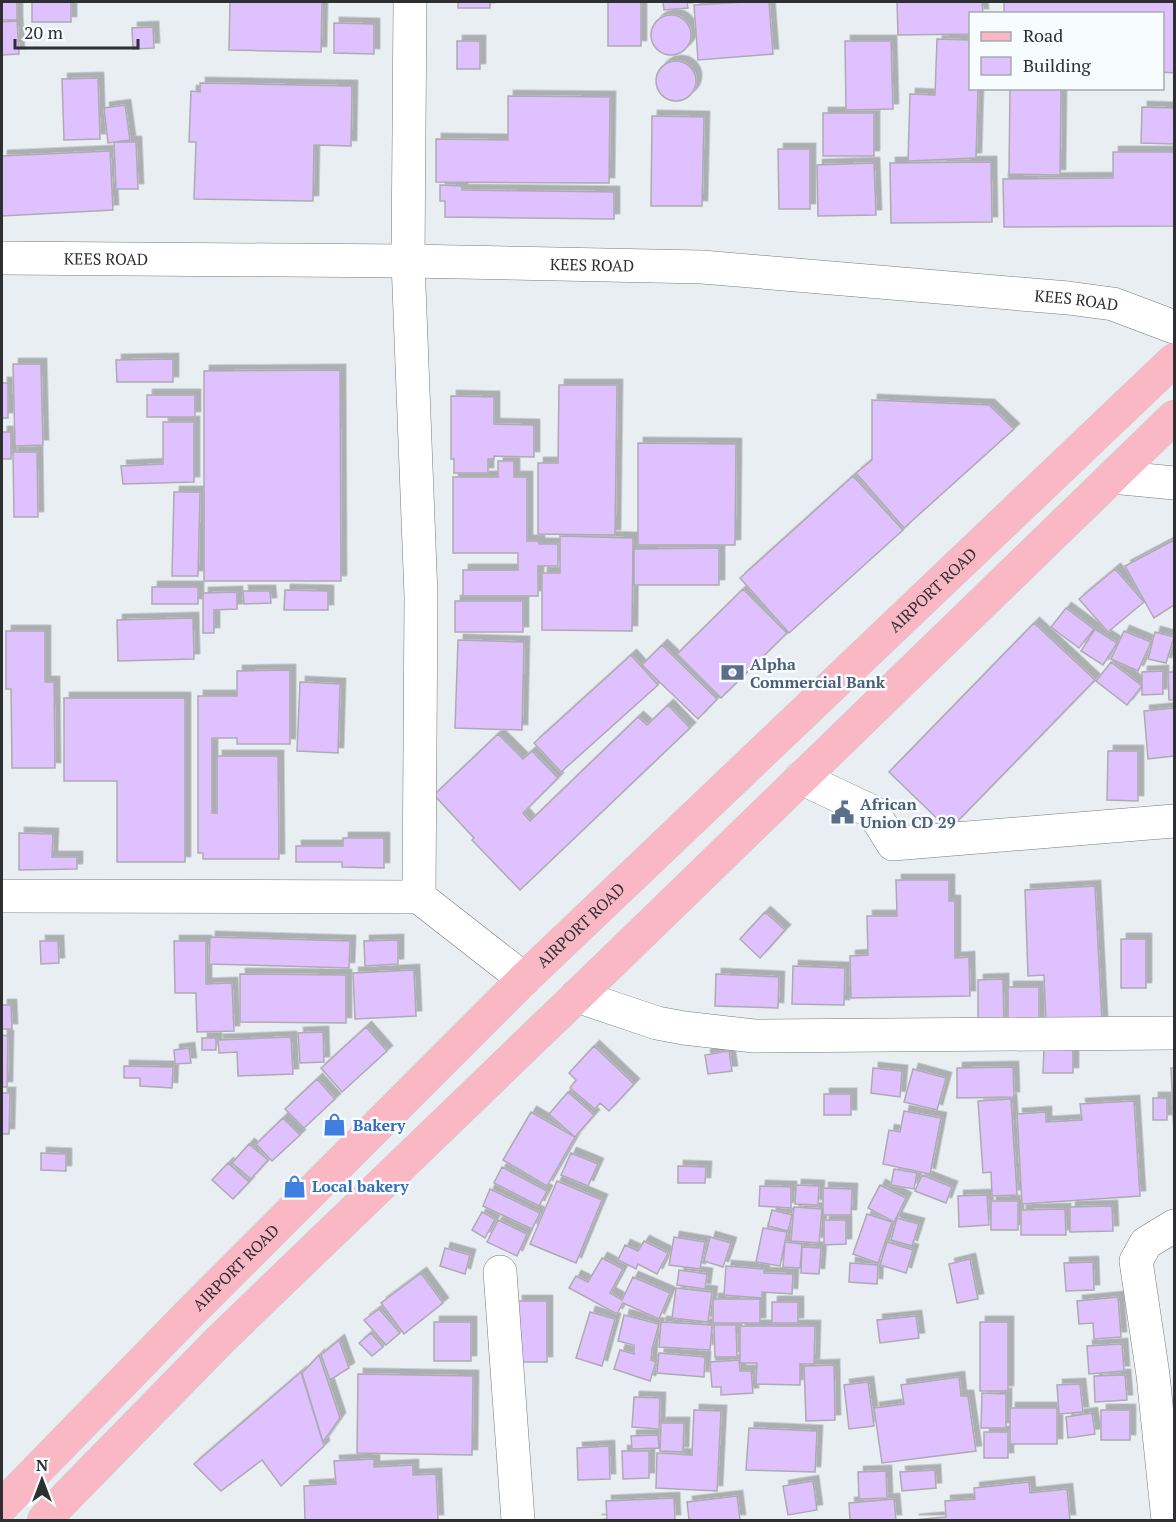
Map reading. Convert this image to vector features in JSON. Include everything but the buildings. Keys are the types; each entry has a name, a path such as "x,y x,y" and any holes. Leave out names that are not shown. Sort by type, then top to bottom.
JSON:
{"main road":[{"name":"AIRPORT ROAD","path":"2,1506 189,1314 524,979 1174,360"},
{"path":"45,1521 221,1339 1174,417"}],"street":[{"path":"410,2 408,261 421,596 419,897"},
{"name":"KEES ROAD","path":"2,258 408,261 702,267 1056,297 1113,304 1174,327"},
{"path":"1112,477 1174,483"},
{"path":"801,778 873,812 893,844 1174,821"},
{"path":"2,896 419,897 524,979"},
{"path":"577,996 657,1023 754,1036 1174,1033"},
{"path":"1168,1521 1153,1375 1136,1261 1146,1243 1174,1226"},
{"path":"500,1272 518,1521"}],"place":[{"name":"Alpha Commercial Bank","path":"732,673"},
{"name":"African Union CD 29","path":"842,813"},
{"name":"Bakery","path":"335,1125"},
{"name":"Local bakery","path":"294,1186"}]}
